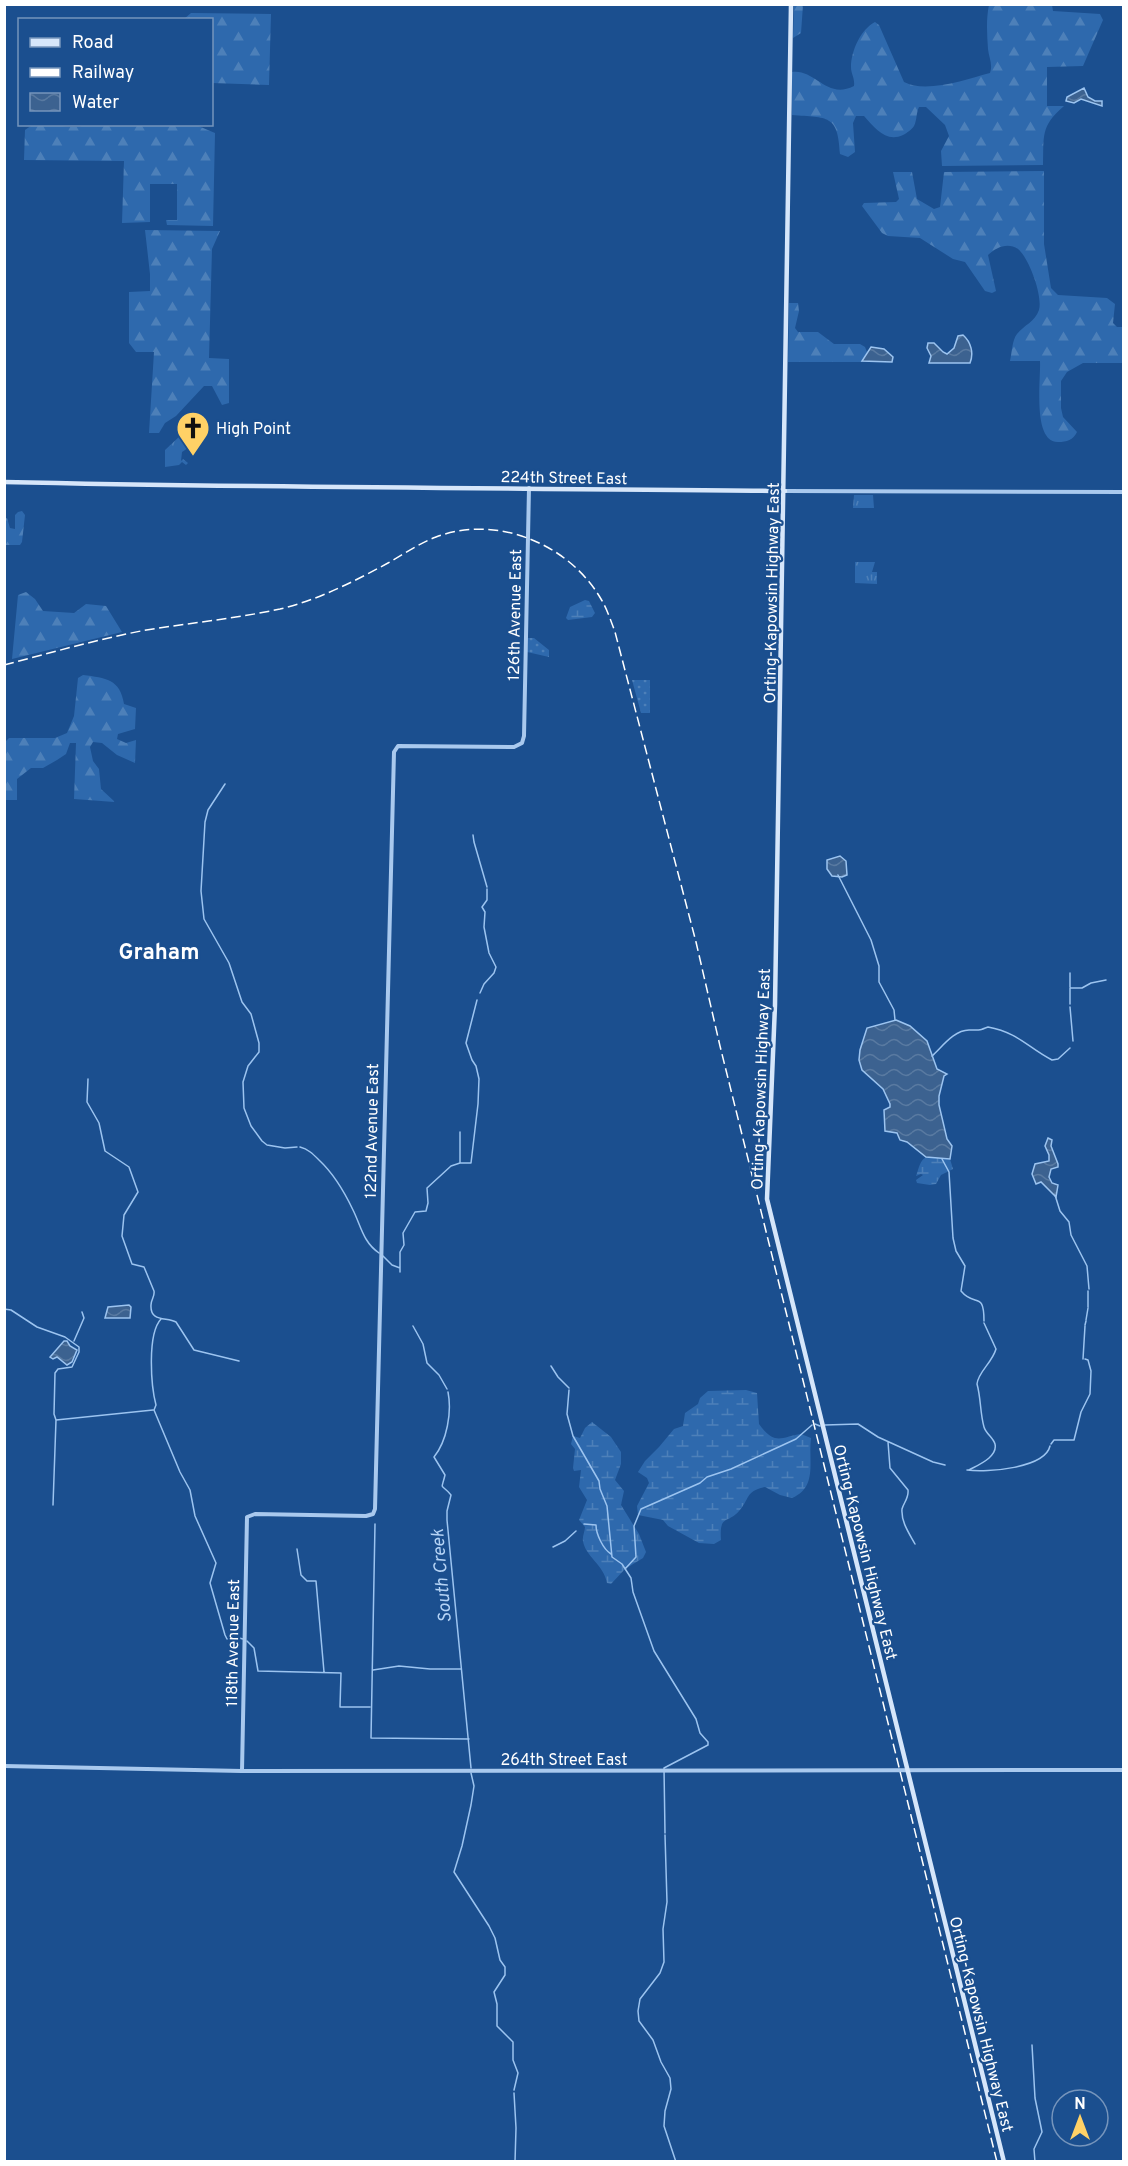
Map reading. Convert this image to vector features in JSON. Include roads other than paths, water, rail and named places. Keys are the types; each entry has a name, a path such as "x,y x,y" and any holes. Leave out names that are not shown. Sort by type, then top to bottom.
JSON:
{"main road":[{"name":"Orting-Kapowsin Highway East","path":"791,4 776,996 767,1200 1004,2162"},
{"name":"224th Street East","path":"4,482 246,487 529,487 785,491"}],"street":[{"name":"126th Avenue East","path":"395,747 514,747 522,743 524,736 529,487"},
{"name":"224th Street East","path":"785,491 1124,492"},
{"name":"122nd Avenue East","path":"248,1517 255,1514 366,1516 372,1514 375,1509 386,1020 395,747"},
{"name":"118th Avenue East","path":"242,1771 248,1517"},
{"name":"264th Street East","path":"4,1766 242,1771 1124,1770"}],"water":[{"path":"1084,88 1088,97 1095,101 1102,101 1102,106 1081,99 1074,103 1066,101 1067,97"},
{"path":"963,335 971,348 970,363 929,363 931,356 927,348 928,343 934,343 947,354 954,348 958,336"},
{"path":"871,347 884,349 893,357 892,362 862,361"},
{"path":"840,856 846,861 847,875 832,876 827,869 827,860"},
{"path":"896,1020 910,1026 927,1041 937,1069 947,1074 944,1076 939,1105 947,1139 952,1146 950,1159 926,1157 907,1142 900,1140 897,1133 885,1131 884,1110 890,1107 890,1104 883,1089 862,1070 859,1060 867,1028"},
{"path":"1048,1138 1052,1140 1051,1146 1058,1164 1058,1167 1051,1169 1049,1177 1052,1183 1058,1185 1056,1197 1041,1182 1036,1184 1032,1174 1035,1164 1049,1161 1045,1146"},
{"path":"129,1305 131,1307 130,1318 105,1318 108,1307"},
{"path":"64,1341 77,1350 72,1362 67,1365 57,1357 53,1359 50,1357"}],"waterway":[{"path":"225,784 208,810 205,822 201,891 204,919 229,963 242,1002 251,1014 259,1043 259,1052 248,1066 243,1082 244,1108 251,1126 267,1145 297,1147"},
{"path":"473,835 487,887"},
{"path":"838,875 871,940 879,966 879,982 894,1010 895,1020"},
{"path":"480,993 496,967 489,953 484,927 485,912 482,907 487,900 487,889"},
{"path":"1070,973 1070,987"},
{"path":"1070,1004 1070,988 1082,988 1091,983 1106,980"},
{"path":"400,1272 400,1252 404,1245 403,1233 415,1212 426,1211 427,1188 451,1166 471,1163 479,1079 466,1043 477,1000"},
{"path":"1070,1007 1073,1041"},
{"path":"932,1056 958,1033 988,1027 1008,1033 1052,1060 1058,1059 1070,1048"},
{"path":"88,1079 87,1102 99,1123 105,1151 129,1167 138,1192 124,1215 122,1236 132,1264 144,1267 154,1291 151,1305 153,1314 156,1317 176,1322 194,1350 239,1361"},
{"path":"460,1132 460,1163"},
{"path":"300,1147 312,1154 334,1177 350,1203 366,1239 379,1253"},
{"path":"942,1159 949,1172 953,1238 956,1251 965,1266 961,1291 966,1296 980,1302 984,1312 984,1321"},
{"path":"1055,1195 1060,1211 1069,1222 1071,1235 1087,1266 1089,1289"},
{"path":"383,1256 392,1265 400,1268"},
{"path":"1088,1291 1088,1307"},
{"path":"1086,1320 1088,1308"},
{"path":"4,1309 11,1310 37,1327 65,1337 79,1347 72,1367 58,1369 55,1373 54,1414 56,1420"},
{"path":"74,1341 84,1318 82,1312"},
{"path":"161,1319 152,1348 156,1405 154,1410 190,1490 195,1516 216,1563 210,1583 225,1635 227,1639 235,1637 243,1639"},
{"path":"1085,1325 1086,1321"},
{"path":"969,1470 990,1457 995,1449 995,1444 984,1427 977,1384 996,1349 984,1323"},
{"name":"South Creek","path":"413,1326 423,1344 427,1363 439,1375 447,1389"},
{"path":"1083,1359 1085,1326"},
{"path":"1051,1444 1054,1440 1074,1440 1081,1412 1090,1394 1091,1371 1088,1360 1085,1359"},
{"path":"551,1366 569,1388"},
{"path":"569,1390 567,1414 573,1436 599,1481 607,1506 612,1557 622,1564 631,1578 633,1592 654,1651 696,1719 700,1733 708,1742 708,1745 664,1768 665,1833"},
{"name":"South Creek","path":"448,1392 447,1426 442,1443 434,1457 445,1475 442,1487 451,1495 447,1520 471,1768"},
{"path":"53,1505 56,1420 153,1410"},
{"path":"815,1424 820,1426"},
{"path":"825,1425 858,1424 878,1437 933,1462 945,1465"},
{"path":"625,1569 636,1557 634,1526 641,1509 700,1483 707,1477 731,1469 796,1439 812,1425"},
{"path":"888,1442 890,1468 908,1490 902,1514 915,1544"},
{"path":"967,1470 1001,1470 1027,1464 1046,1453 1050,1446"},
{"path":"375,1524 371,1738 469,1739"},
{"path":"584,1524 596,1525 600,1541 611,1554"},
{"path":"553,1547 565,1541 576,1531"},
{"path":"297,1549 301,1575 307,1581 316,1581 324,1672"},
{"path":"247,1641 254,1648 258,1671 341,1673 340,1707 370,1707"},
{"path":"373,1670 399,1666 461,1669"},
{"name":"South Creek","path":"471,1773 474,1786 471,1805 454,1872 489,1926 495,1938 500,1960 505,1967 505,1975 494,1992 497,2004 497,2026 513,2042 513,2060 518,2073 514,2090"},
{"path":"665,1835 667,1902 663,1929 664,1962 660,1973 640,1999 638,2011 639,2021 653,2040 670,2078 671,2089 665,2111 664,2126 676,2162"},
{"path":"1032,2045 1035,2098 1042,2132 1034,2149 1035,2162"},
{"name":"South Creek","path":"514,2093 515,2162"}],"railway":[{"path":"4,665 141,631 245,616 294,605 349,583 430,539 459,531 483,529 507,532 551,549 570,563 601,599 615,632 696,942 997,2162"}],"place":[{"name":"High Point","path":"193,457"}],"district":[{"name":"Graham","path":"159,951"}]}
